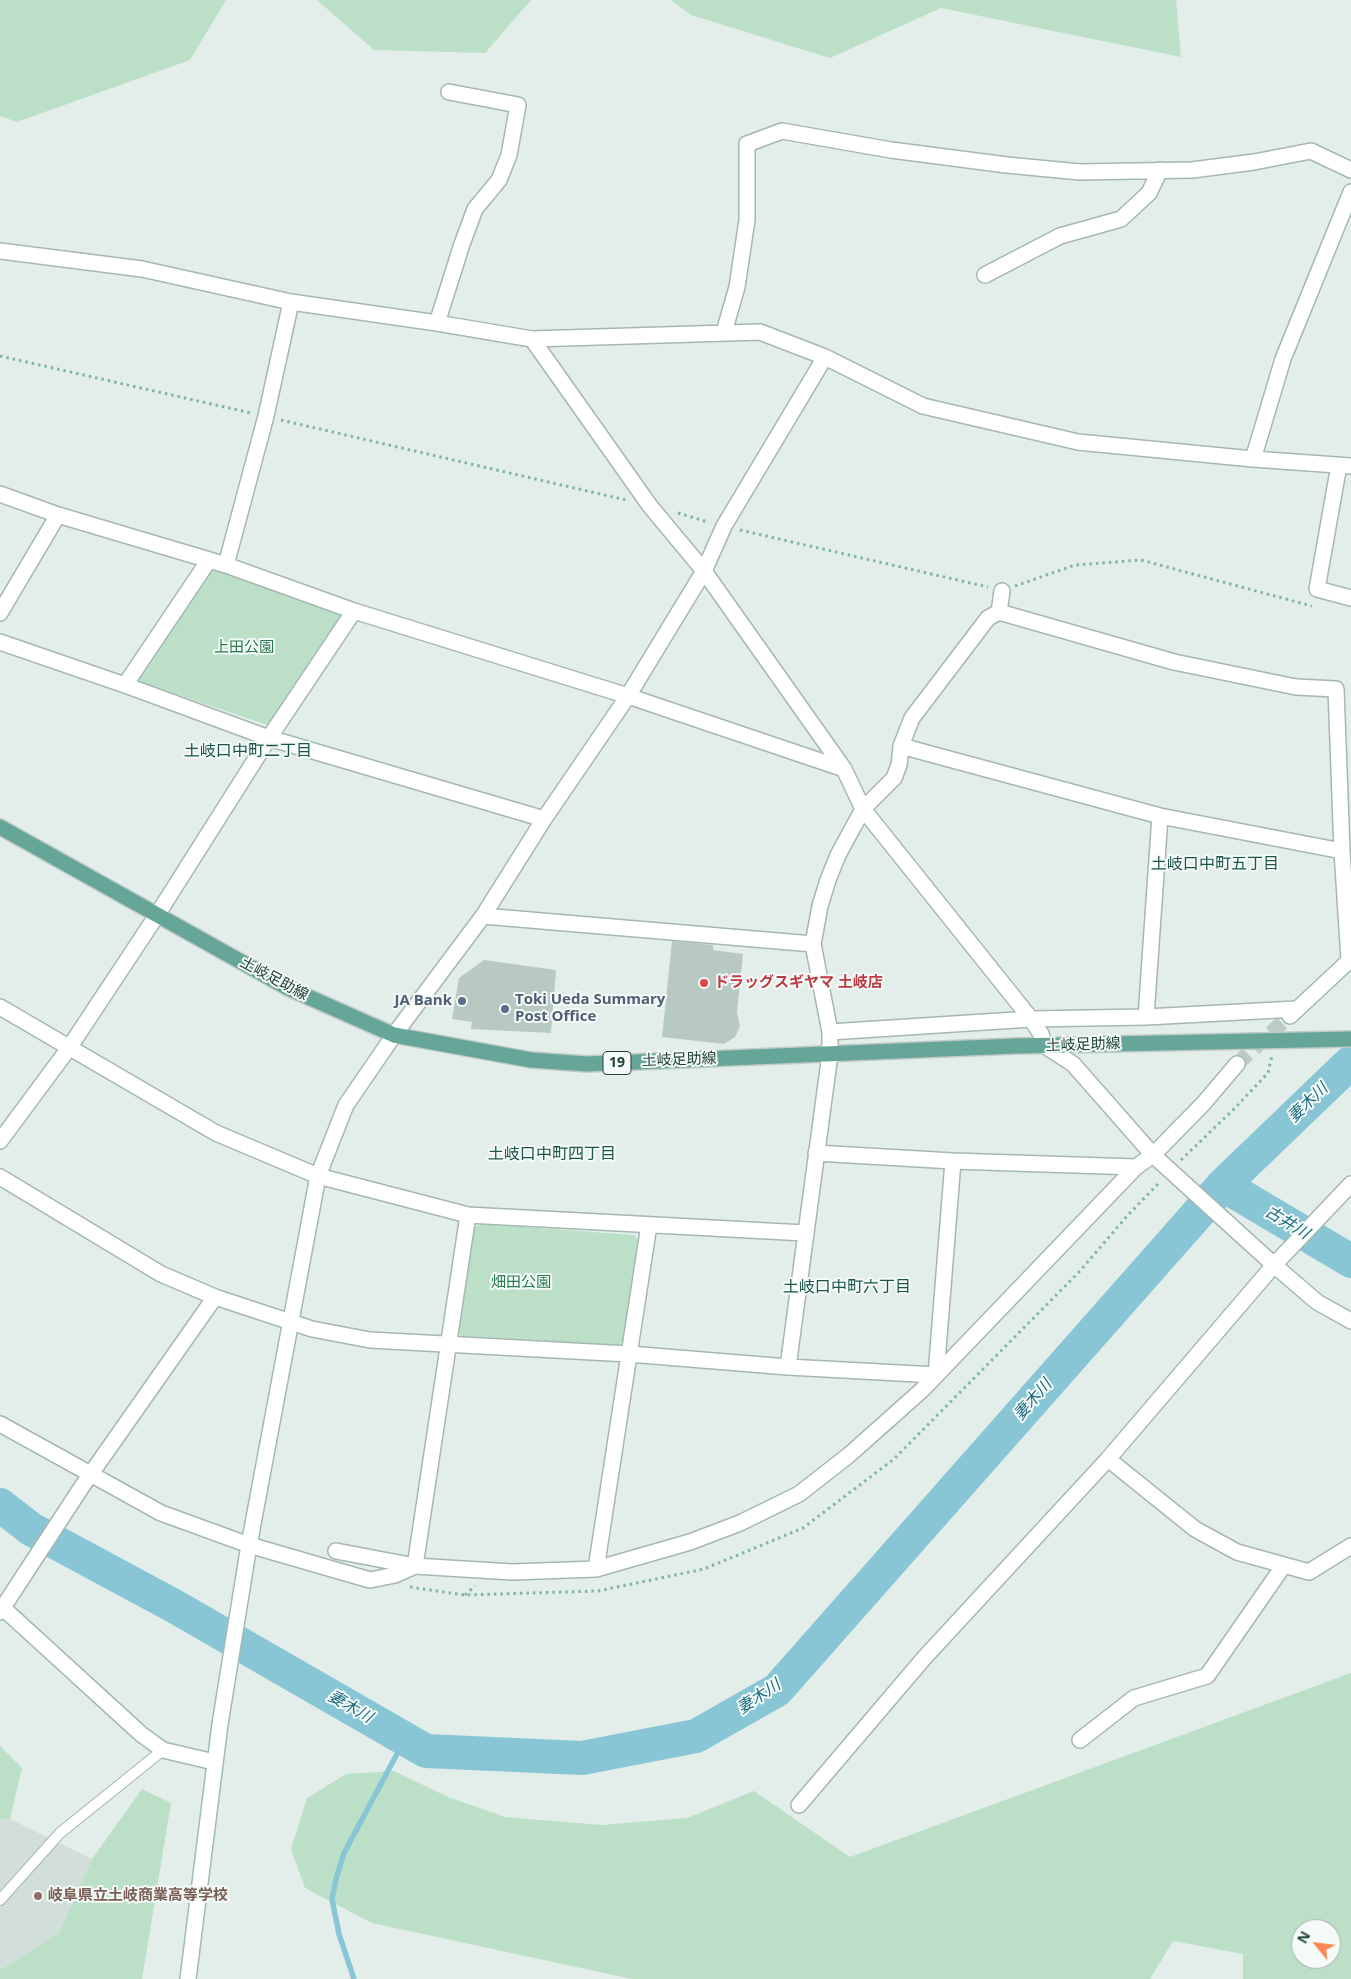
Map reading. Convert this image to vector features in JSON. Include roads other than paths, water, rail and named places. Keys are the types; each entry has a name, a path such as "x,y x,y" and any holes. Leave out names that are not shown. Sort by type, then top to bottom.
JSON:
{"main road":[{"name":"土岐足助線","path":"0,827 288,988 394,1035 531,1060 587,1064 1045,1046 1288,1042 1351,1039"}],"street":[{"path":"437,323 475,209 498,180 509,155 518,105 448,92"},
{"path":"724,332 737,287 746,220 747,144 782,131 891,150 1080,172 1201,169 1254,162 1311,151 1351,170"},
{"path":"985,275 1060,236 1121,219 1149,193 1160,170"},
{"path":"1253,459 1283,359 1351,192"},
{"path":"0,251 142,269 290,302 532,339 760,332 824,357 923,406 1078,442 1253,459 1345,465 1317,589 1351,598"},
{"path":"226,565 266,416 290,302"},
{"path":"532,339 650,506 704,572 844,769 863,809 1031,1019 1042,1034 1045,1046 1073,1064 1153,1155 1268,1260 1317,1302 1351,1321"},
{"path":"188,1979 214,1762 249,1544 318,1176 346,1105 394,1035 483,916 544,819 628,696 704,572 724,526 824,357"},
{"path":"0,494 58,515 226,565 354,611 628,696 844,769"},
{"path":"0,613 58,515"},
{"path":"125,685 209,560"},
{"path":"999,612 1002,590"},
{"path":"0,1141 69,1048 157,915 269,738 354,611"},
{"path":"788,1367 830,1054 830,1032 813,944 820,906 838,855 863,809 894,778 899,765 901,746 912,718 988,618 999,612 1174,662 1296,687 1344,688 1342,851 1350,960 1291,1014 1031,1019 830,1032"},
{"path":"0,642 125,685 269,738 544,819"},
{"path":"901,746 1160,816 1342,851"},
{"path":"1146,1017 1160,816"},
{"path":"483,916 813,944"},
{"path":"0,1007 216,1133 318,1176 468,1215 805,1233"},
{"path":"336,1551 415,1566 459,1570 512,1572 596,1569 690,1542 740,1523 799,1494 849,1455 922,1390 1136,1168 1153,1155 1203,1104 1237,1064"},
{"path":"816,1154 1136,1168"},
{"path":"936,1375 953,1161"},
{"path":"0,1177 161,1274 215,1297 312,1329 370,1340 630,1354 788,1367 936,1375"},
{"path":"799,1805 925,1657 1108,1459 1268,1260 1351,1184"},
{"path":"415,1566 468,1215"},
{"path":"596,1569 649,1225"},
{"path":"214,1762 163,1750 141,1734 1,1608 15,1592 86,1479 215,1297"},
{"path":"0,1424 86,1479 161,1512 249,1544 370,1580 394,1575 415,1566"},
{"path":"1108,1459 1195,1529 1237,1552 1309,1572 1351,1546"},
{"path":"1080,1740 1134,1698 1207,1676 1284,1565"}],"lane":[{"path":"0,1900 60,1833 163,1750"}],"waterway":[{"name":"妻木川","path":"0,1505 31,1529 174,1606 426,1751 582,1758 696,1736 777,1690 1223,1185 1351,1062"},
{"name":"古井川","path":"1223,1185 1351,1261"},
{"path":"354,1979 339,1934 332,1899 336,1879 344,1853 405,1739"}],"tunnel":[{"path":"1237,1064 1285,1020"}],"place":[{"name":"ドラッグスギヤマ 土岐店","path":"704,983"},
{"name":"JA Bank","path":"462,1001"},
{"name":"Toki Ueda Summary Post Office","path":"505,1009"},
{"name":"岐阜県立土岐商業高等学校","path":"38,1896"}],"district":[{"name":"土岐口中町二丁目","path":"248,751"},
{"name":"土岐口中町五丁目","path":"1215,864"},
{"name":"土岐口中町四丁目","path":"552,1154"},
{"name":"土岐口中町六丁目","path":"847,1287"}],"park label":[{"name":"上田公園","path":"244,648"},
{"name":"畑田公園","path":"521,1283"}]}
